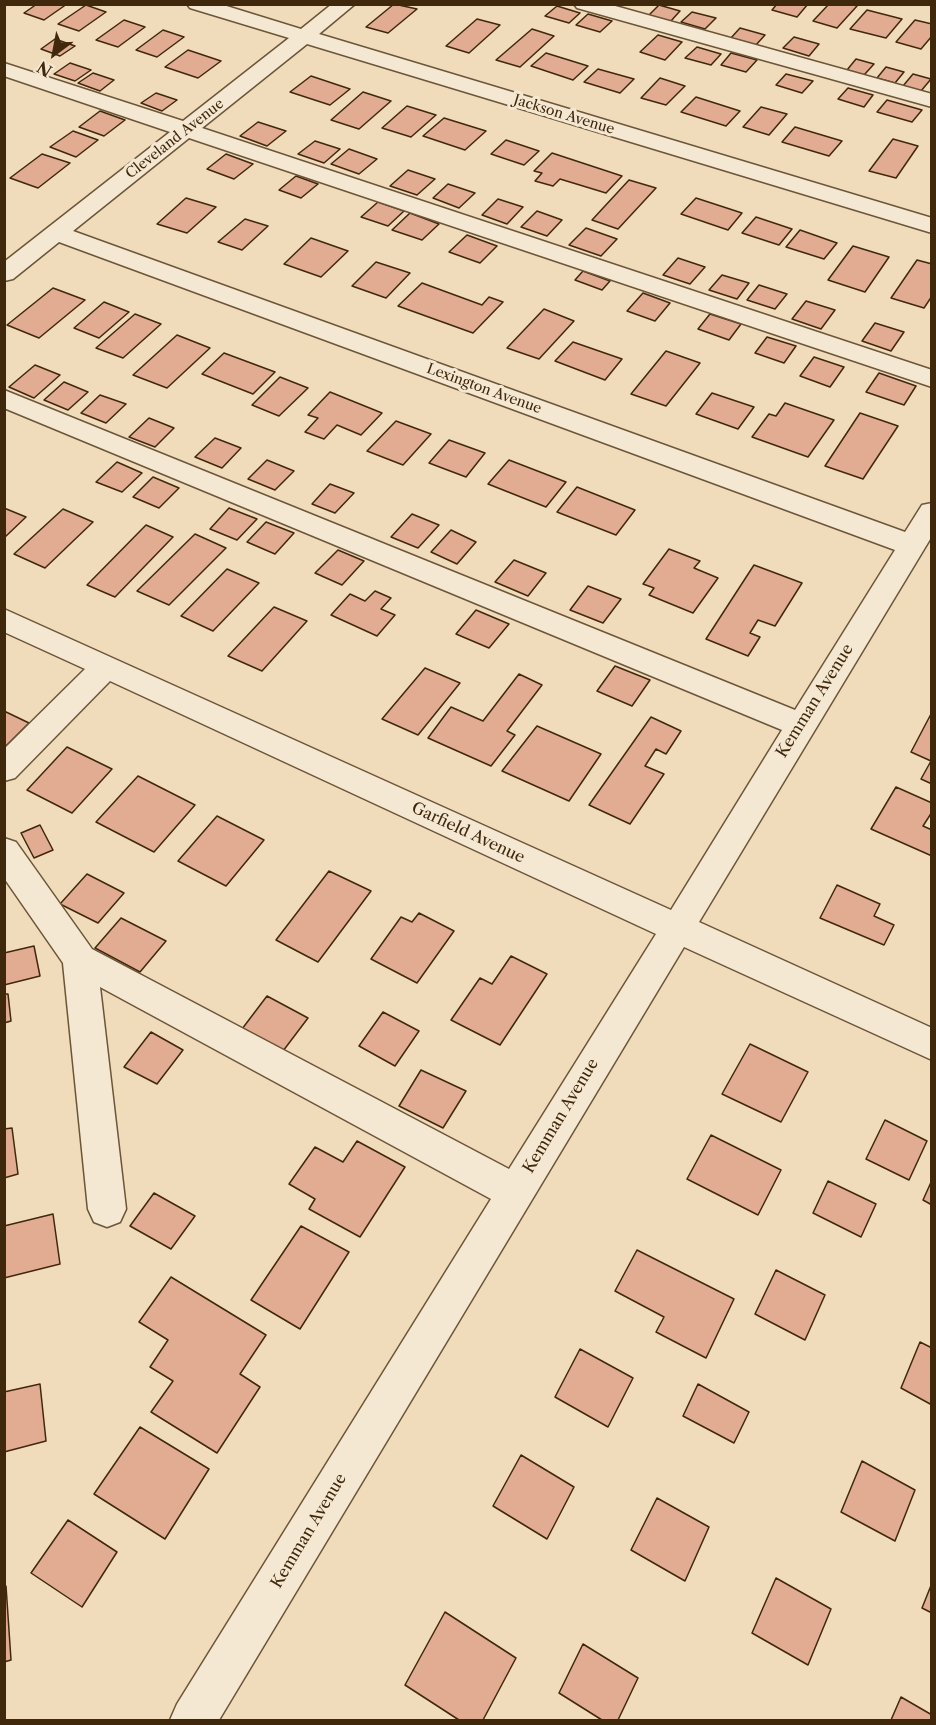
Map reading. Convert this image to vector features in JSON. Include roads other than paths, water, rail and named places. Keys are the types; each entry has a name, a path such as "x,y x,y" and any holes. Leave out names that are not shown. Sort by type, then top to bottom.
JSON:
{"street":[{"name":"Jackson Avenue","path":"197,4 932,226"},
{"name":"Cleveland Avenue","path":"8,268 57,233 345,4"},
{"path":"584,4 932,101"},
{"path":"4,69 932,379"},
{"name":"Lexington Avenue","path":"57,233 911,546"},
{"path":"4,398 800,725"},
{"name":"Kemman Avenue","path":"193,1720 675,928 932,512"},
{"name":"Garfield Avenue","path":"4,619 932,1045"},
{"path":"4,769 106,666"},
{"path":"4,851 80,959 515,1192"},
{"path":"80,959 107,1209"}]}
